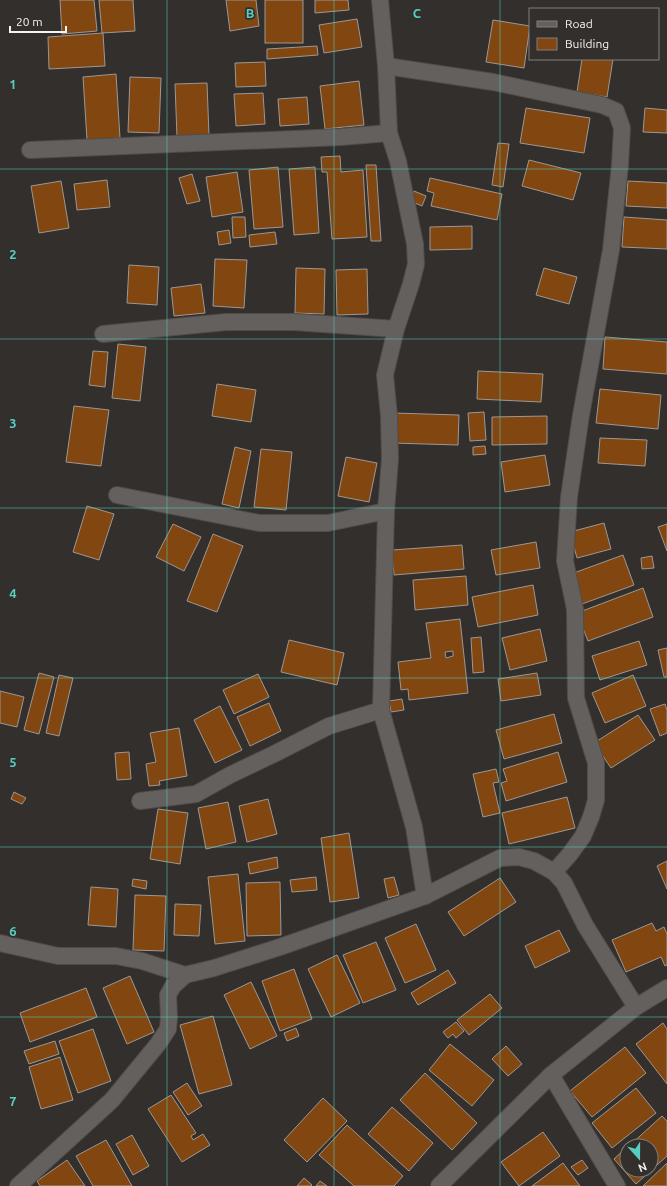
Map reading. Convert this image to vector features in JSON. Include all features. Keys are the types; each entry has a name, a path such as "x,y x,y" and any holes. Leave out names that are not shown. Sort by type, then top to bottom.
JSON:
{"street":[{"path":"380,0 386,66 389,133 398,161 415,244 416,264 412,284 396,329 385,375 389,416 390,459 386,511 381,710 414,827 425,896"},
{"path":"386,66 493,82 602,105 616,111 622,128 620,165 611,250 581,415 569,497 565,561 575,609 576,698 596,763 596,800 583,836 554,872"},
{"path":"30,150 341,137 389,133"},
{"path":"103,334 226,322 294,322 396,329"},
{"path":"117,495 258,523 328,523 386,511"},
{"path":"140,801 196,794 230,774 329,726 381,710"},
{"path":"18,1186 112,1100 158,1044 168,1029 168,995 173,986 185,976 280,947 425,896 500,858 519,857 534,861 554,872 564,883 585,925 636,1007"},
{"path":"0,943 58,956 116,956 142,962 185,976"},
{"path":"439,1186 551,1075 636,1007 667,988"},
{"path":"551,1075 617,1186"}],"building":[{"path":"60,0 94,0 97,31 62,34"},
{"path":"99,0 133,0 135,31 102,33"},
{"path":"226,0 256,0 259,26 230,31"},
{"path":"265,0 303,0 303,43 265,43"},
{"path":"315,0 348,0 349,10 315,13"},
{"path":"357,19 362,47 324,53 319,25"},
{"path":"493,20 529,26 524,68 486,62"},
{"path":"103,33 105,66 49,69 48,37"},
{"path":"317,46 318,55 267,59 267,49"},
{"path":"582,60 613,60 607,97 577,92"},
{"path":"265,62 266,86 236,87 235,63"},
{"path":"116,74 120,138 87,140 83,77"},
{"path":"130,77 161,78 159,133 128,132"},
{"path":"359,81 364,125 325,129 320,86"},
{"path":"207,83 209,136 177,137 175,84"},
{"path":"263,93 265,124 236,126 234,94"},
{"path":"307,97 309,124 280,126 278,99"},
{"path":"526,108 590,118 584,153 520,143"},
{"path":"645,108 667,110 667,133 643,132"},
{"path":"498,143 509,144 503,187 492,185"},
{"path":"340,156 341,172 363,170 367,237 332,239 327,172 322,172 321,157"},
{"path":"529,160 581,173 573,200 522,186"},
{"path":"366,165 376,165 381,241 371,241"},
{"path":"278,167 283,227 254,229 249,170"},
{"path":"315,167 319,233 294,235 289,169"},
{"path":"237,172 243,212 212,217 206,177"},
{"path":"192,174 200,201 187,204 179,178"},
{"path":"430,178 502,194 497,220 431,206 434,193 427,191"},
{"path":"107,180 110,207 77,210 74,184"},
{"path":"61,181 69,228 39,233 31,186"},
{"path":"628,181 667,183 667,208 626,206"},
{"path":"414,191 426,196 422,206 410,201"},
{"path":"232,217 245,217 246,237 233,238"},
{"path":"624,217 667,220 667,249 622,247"},
{"path":"472,226 472,249 430,250 430,227"},
{"path":"229,230 231,243 219,245 217,232"},
{"path":"275,232 277,244 250,247 249,235"},
{"path":"215,259 247,260 244,308 213,306"},
{"path":"129,265 159,267 157,305 127,303"},
{"path":"296,268 325,269 324,314 295,313"},
{"path":"544,268 577,277 569,304 536,295"},
{"path":"367,269 368,314 337,315 336,270"},
{"path":"201,284 205,313 174,316 171,288"},
{"path":"605,337 667,342 667,374 603,369"},
{"path":"118,344 146,347 140,401 112,398"},
{"path":"93,351 108,352 105,387 89,385"},
{"path":"478,371 543,374 541,402 477,399"},
{"path":"217,384 256,390 251,422 212,416"},
{"path":"600,389 661,395 658,429 596,423"},
{"path":"74,406 109,410 101,466 66,462"},
{"path":"484,412 486,440 470,441 468,413"},
{"path":"393,413 459,415 458,445 392,443"},
{"path":"547,416 547,444 492,445 492,417"},
{"path":"600,438 647,440 645,466 598,463"},
{"path":"485,446 486,454 473,455 473,447"},
{"path":"235,447 251,451 239,508 222,504"},
{"path":"261,449 292,452 286,510 254,507"},
{"path":"545,455 550,485 505,492 501,462"},
{"path":"346,457 377,463 369,502 338,496"},
{"path":"87,506 114,514 99,560 73,552"},
{"path":"604,523 611,549 577,558 570,532"},
{"path":"173,524 201,537 184,571 156,557"},
{"path":"667,524 667,551 658,527"},
{"path":"213,534 243,546 217,612 187,601"},
{"path":"536,542 540,568 496,575 491,550"},
{"path":"462,545 464,569 394,575 392,550"},
{"path":"623,555 634,585 582,604 571,574"},
{"path":"652,556 654,568 642,569 641,558"},
{"path":"466,576 468,605 415,610 413,580"},
{"path":"533,585 538,615 478,627 472,597"},
{"path":"643,588 653,617 588,641 577,613"},
{"path":"460,619 468,693 409,700 408,689 401,690 398,662 431,658 426,623","holes":["453,651 453,656 446,658 445,652"]},
{"path":"540,629 547,661 510,670 502,638"},
{"path":"481,637 484,672 473,673 471,638"},
{"path":"289,640 344,653 337,685 281,672"},
{"path":"639,641 647,665 600,680 592,656"},
{"path":"667,648 667,677 664,677 658,650"},
{"path":"39,673 54,677 39,734 24,730"},
{"path":"537,673 541,695 501,701 498,679"},
{"path":"258,674 269,697 234,714 223,690"},
{"path":"59,675 73,678 59,736 46,733"},
{"path":"633,675 646,706 605,723 592,693"},
{"path":"0,691 24,697 17,727 0,723"},
{"path":"402,699 404,710 391,712 389,701"},
{"path":"269,703 281,731 250,746 237,717"},
{"path":"665,704 667,710 667,733 660,736 650,709"},
{"path":"220,706 242,750 215,763 194,720"},
{"path":"554,714 562,743 504,759 496,730"},
{"path":"638,715 655,740 611,768 594,743"},
{"path":"179,728 187,776 159,781 160,785 149,786 146,764 156,762 150,733"},
{"path":"129,752 131,779 117,780 115,753"},
{"path":"558,752 567,782 506,801 501,783 507,781 503,769"},
{"path":"496,769 499,782 493,783 500,813 483,817 473,774"},
{"path":"14,792 26,798 22,804 11,799"},
{"path":"567,797 575,828 509,844 502,813"},
{"path":"268,799 277,834 247,842 239,806"},
{"path":"228,802 236,842 206,849 198,808"},
{"path":"158,809 188,813 180,864 150,859"},
{"path":"349,833 359,898 330,902 321,838"},
{"path":"277,857 278,868 250,874 248,863"},
{"path":"667,861 667,889 657,866"},
{"path":"238,874 245,941 215,944 208,877"},
{"path":"316,877 317,890 292,892 290,880"},
{"path":"394,877 399,895 388,898 384,879"},
{"path":"500,878 516,902 464,936 448,912"},
{"path":"133,879 147,881 146,889 132,886"},
{"path":"280,882 281,935 247,936 246,883"},
{"path":"91,887 118,889 116,927 88,925"},
{"path":"135,895 166,896 164,951 133,950"},
{"path":"175,904 201,905 199,936 174,935"},
{"path":"652,923 656,931 664,927 667,934 667,965 665,966 661,957 626,972 612,940"},
{"path":"416,924 436,970 405,983 385,938"},
{"path":"559,930 570,951 535,968 525,946"},
{"path":"376,942 396,990 363,1003 343,955"},
{"path":"337,955 360,1003 331,1017 308,969"},
{"path":"294,969 312,1019 280,1031 262,981"},
{"path":"448,970 456,983 418,1005 411,993"},
{"path":"130,976 154,1032 127,1044 103,988"},
{"path":"251,982 277,1036 250,1049 224,995"},
{"path":"86,988 97,1017 30,1042 20,1013"},
{"path":"490,994 502,1008 469,1035 457,1020"},
{"path":"213,1016 232,1085 199,1094 180,1025"},
{"path":"456,1022 464,1031 456,1038 453,1034 448,1038 443,1032"},
{"path":"663,1023 667,1029 667,1084 636,1044"},
{"path":"296,1028 299,1036 287,1041 284,1033"},
{"path":"93,1029 111,1081 78,1093 59,1041"},
{"path":"55,1041 59,1054 29,1064 24,1051"},
{"path":"450,1044 494,1080 472,1106 429,1070"},
{"path":"506,1046 522,1064 508,1076 492,1059"},
{"path":"625,1047 646,1073 592,1117 570,1091"},
{"path":"60,1057 73,1100 41,1109 29,1067"},
{"path":"425,1073 477,1123 452,1150 400,1100"},
{"path":"187,1083 202,1106 188,1115 173,1092"},
{"path":"636,1088 656,1113 625,1138 619,1138 619,1142 612,1148 592,1123"},
{"path":"171,1095 196,1133 191,1136 193,1140 203,1134 210,1145 182,1162 148,1109"},
{"path":"323,1098 347,1121 307,1162 284,1140"},
{"path":"392,1107 433,1143 409,1171 368,1134"},
{"path":"662,1116 667,1121 667,1156 659,1163 659,1138 638,1138"},
{"path":"347,1125 403,1176 394,1186 354,1186 319,1155"},
{"path":"543,1132 560,1156 519,1186 501,1162"},
{"path":"132,1135 149,1166 133,1175 116,1144"},
{"path":"106,1140 132,1186 93,1186 76,1156"},
{"path":"619,1154 619,1165 614,1159"},
{"path":"67,1160 85,1186 40,1186 37,1181"},
{"path":"582,1160 588,1168 578,1175 571,1167"},
{"path":"563,1163 580,1186 532,1186"},
{"path":"667,1163 667,1186 643,1186 651,1178 659,1178 659,1171"},
{"path":"304,1178 312,1185 297,1186"},
{"path":"631,1178 643,1178 636,1184"},
{"path":"320,1181 327,1186 316,1186"}]}
